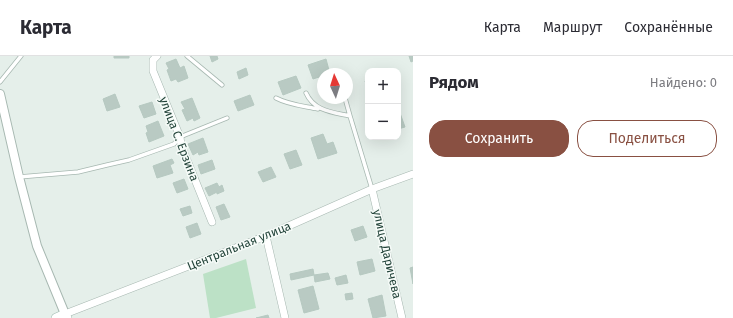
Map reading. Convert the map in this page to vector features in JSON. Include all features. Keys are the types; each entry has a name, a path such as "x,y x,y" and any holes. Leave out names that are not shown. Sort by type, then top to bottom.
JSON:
{"street":[{"name":"улица С. Ерзина","path":"157,56 153,60 153,71 212,222"},
{"path":"0,94 37,246 63,317"},
{"name":"Центральная улица","path":"63,317 266,236 372,189 413,174"},
{"name":"улица Даричева","path":"372,189 402,318"},
{"path":"266,236 285,318"}],"lane":[{"path":"0,82 20,56"},
{"path":"187,56 222,85"},
{"path":"306,93 311,102 324,110"},
{"path":"276,98 296,105 350,116"},
{"path":"347,104 372,189"},
{"path":"19,177 78,172 108,166 174,144 180,137 227,118"}],"green space":[{"path":"246,259 256,308 216,318 210,318 203,274"}],"building":[{"path":"114,56 129,56 129,58 114,58"},
{"path":"210,56 217,56 218,59 212,62"},
{"path":"409,56 413,56 413,61 411,62"},
{"path":"176,59 180,68 184,66 188,78 178,82 176,79 171,81 167,70 169,69 166,63"},
{"path":"326,59 328,68 317,68 317,78 313,79 308,65"},
{"path":"246,68 248,75 239,79 237,72"},
{"path":"296,76 301,88 283,95 278,82"},
{"path":"115,94 120,107 107,111 103,99"},
{"path":"250,95 254,105 238,111 234,101"},
{"path":"192,98 200,118 194,121 193,118 187,121 182,110 185,109 181,102"},
{"path":"152,102 156,114 144,118 139,106"},
{"path":"401,116 405,127 401,128"},
{"path":"158,121 164,136 149,142 146,133 148,132 146,126"},
{"path":"323,134 327,144 333,142 337,153 318,159 311,138"},
{"path":"203,138 208,152 199,155 198,152 193,155 188,144"},
{"path":"296,150 302,165 290,169 284,154"},
{"path":"172,159 174,163 170,165 173,173 157,178 153,166"},
{"path":"212,160 215,169 201,174 198,165"},
{"path":"271,167 276,177 263,182 258,172"},
{"path":"184,179 188,189 177,193 173,183"},
{"path":"217,183 219,187 222,185 224,191 217,194 217,192 209,196 205,188"},
{"path":"224,204 230,217 221,220 216,207"},
{"path":"190,206 192,213 183,216 180,209"},
{"path":"197,223 201,234 190,238 186,227"},
{"path":"363,226 367,237 355,241 351,230"},
{"path":"372,259 375,271 360,275 357,262"},
{"path":"413,267 413,284 410,268"},
{"path":"313,269 314,275 291,280 290,274"},
{"path":"328,273 330,279 315,282 314,275"},
{"path":"346,275 348,283 337,285 335,278"},
{"path":"313,286 319,309 304,313 298,290"},
{"path":"352,293 353,299 346,300 345,294"},
{"path":"382,295 386,316 373,318 368,299"},
{"path":"268,315 269,318 256,318"}]}
